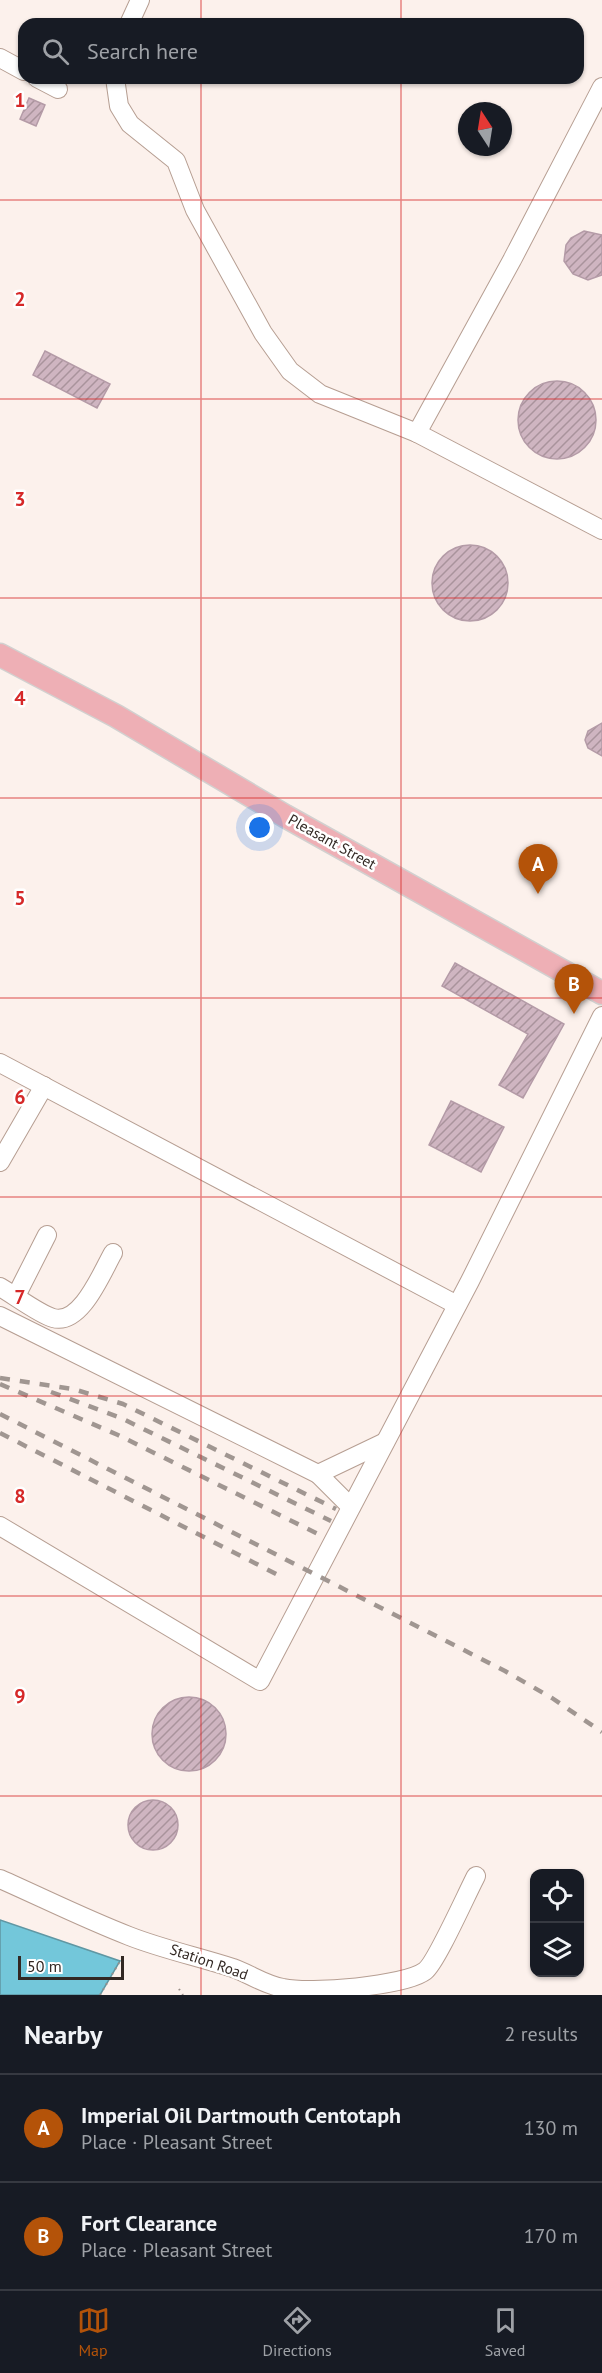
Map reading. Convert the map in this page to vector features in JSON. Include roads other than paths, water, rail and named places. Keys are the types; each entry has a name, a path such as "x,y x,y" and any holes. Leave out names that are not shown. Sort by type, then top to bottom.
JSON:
{"main road":[{"name":"Pleasant Street","path":"0,655 116,716 285,816 602,993"}],"street":[{"path":"132,18 140,0"},
{"path":"0,58 18,68"},
{"path":"48,84 58,89"},
{"path":"117,84 119,106 130,124 176,161 195,210 263,333 290,371 320,394 417,433 602,530"},
{"path":"417,433 513,260 602,87"},
{"path":"0,1526 260,1681 457,1305 602,1016"},
{"path":"0,1063 457,1305"},
{"path":"0,1162 44,1086"},
{"path":"46,1235 8,1292 54,1318 69,1317 83,1307 113,1253"},
{"path":"0,1316 318,1474 351,1507"},
{"path":"318,1474 386,1442"},
{"name":"Station Road","path":"0,1879 131,1937 242,1971 270,1985 297,1990 336,1989 398,1981 414,1978 426,1971 476,1876"}],"water":[{"path":"0,1920 120,1961 100,1995 0,1995"}],"railway":[{"path":"0,1378 73,1389 123,1404 336,1509"},
{"path":"0,1384 118,1435 322,1536"},
{"path":"51,1392 121,1418 331,1521"},
{"path":"0,1414 505,1671 552,1698 602,1732"},
{"path":"0,1433 284,1578"}],"place":[{"name":"Imperial Oil Dartmouth Centotaph","path":"538,894"},
{"name":"Fort Clearance","path":"574,1014"}]}
